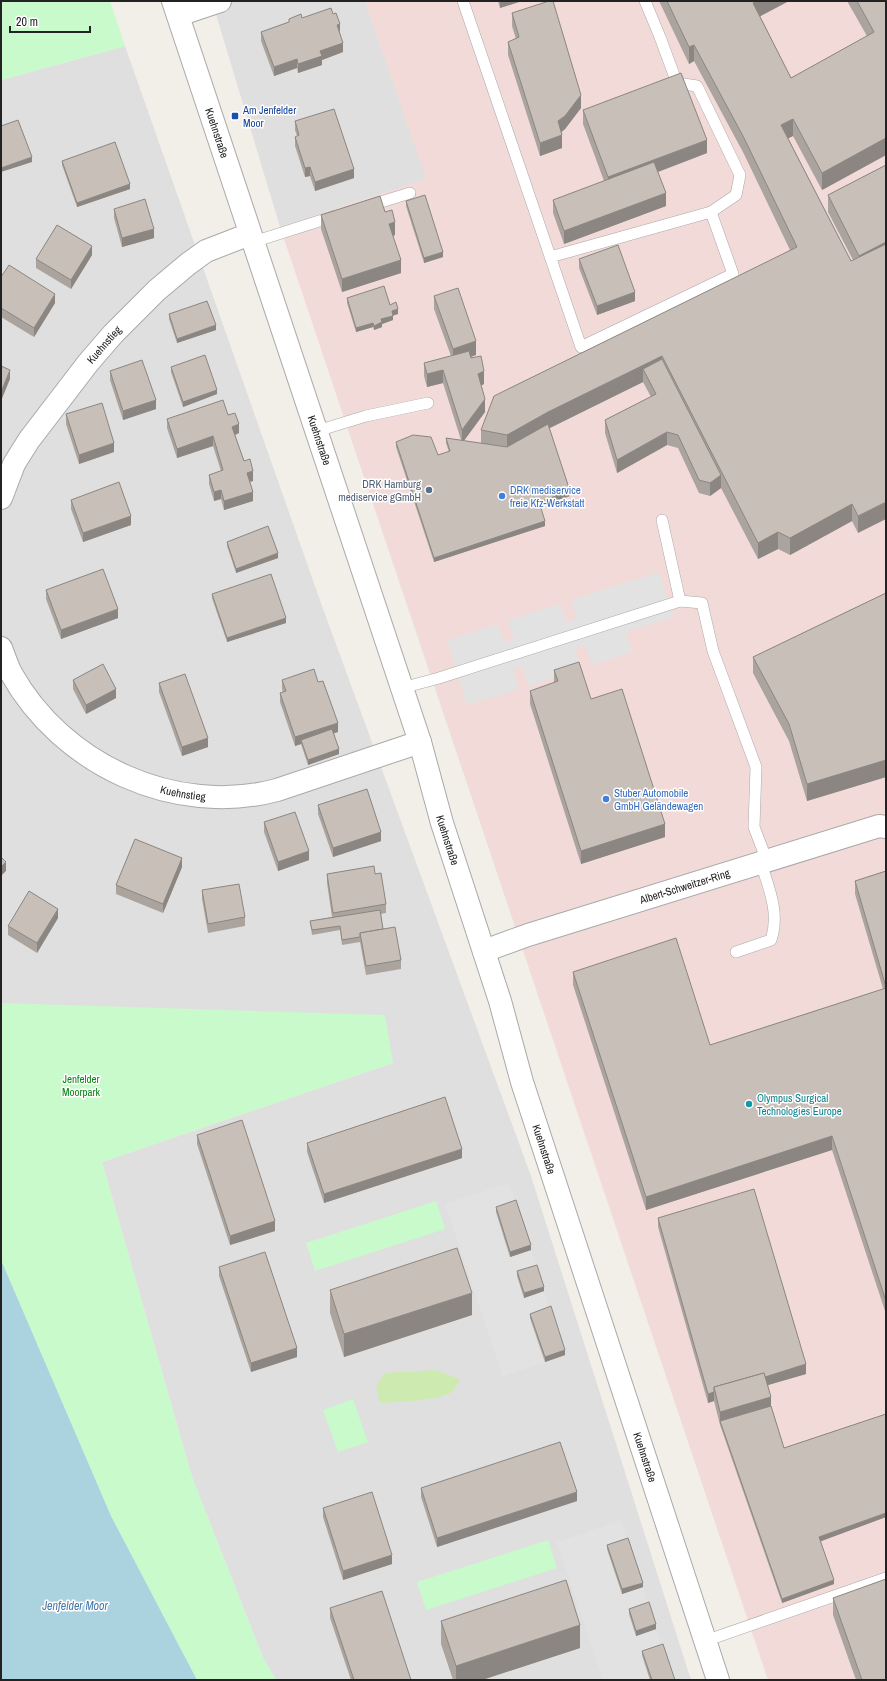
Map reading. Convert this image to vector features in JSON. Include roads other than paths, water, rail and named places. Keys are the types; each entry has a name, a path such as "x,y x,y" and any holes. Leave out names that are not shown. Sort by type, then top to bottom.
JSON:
{"street":[{"path":"175,8 220,1"},
{"name":"Kuehnstraße","path":"175,8 420,742 442,823 500,1001 522,1082 718,1680"},
{"name":"Kuehnstieg","path":"1,498 14,464 29,440 88,363 113,334 156,290 206,251 252,238"},
{"name":"Kuehnstieg","path":"1,648 11,672 29,700 47,721 75,748 106,768 130,779 178,792 222,797 255,796 420,742"},
{"name":"Albert-Schweitzer-Ring","path":"484,951 536,933 880,826 886,827"}],"lane":[{"path":"463,1 582,347 733,274 711,212"},
{"path":"550,257 711,212 736,195 740,175 697,86 677,83 645,1"},
{"path":"358,209 410,193"},
{"path":"252,238 343,214"},
{"path":"317,431 366,416 428,402"},
{"path":"662,520 680,601"},
{"path":"402,688 439,678 680,601 702,604 713,651 756,767 754,827 764,862 773,905 775,927 771,940 736,952"},
{"path":"705,1642 886,1578"}],"water":[{"name":"Jenfelder Moor","path":"1,1260 111,1516 197,1680 1,1680"}],"place":[{"name":"Am Jenfelder Moor","path":"235,116"},
{"name":"DRK Hamburg mediservice gGmbH","path":"429,490"},
{"name":"DRK mediservice freie Kfz-Werkstatt","path":"502,496"},
{"name":"Stuber Automobile GmbH Geländewagen","path":"606,799"},
{"name":"Olympus Surgical Technologies Europe","path":"749,1104"}],"park label":[{"name":"Jenfelder Moorpark","path":"81,1085"}]}
